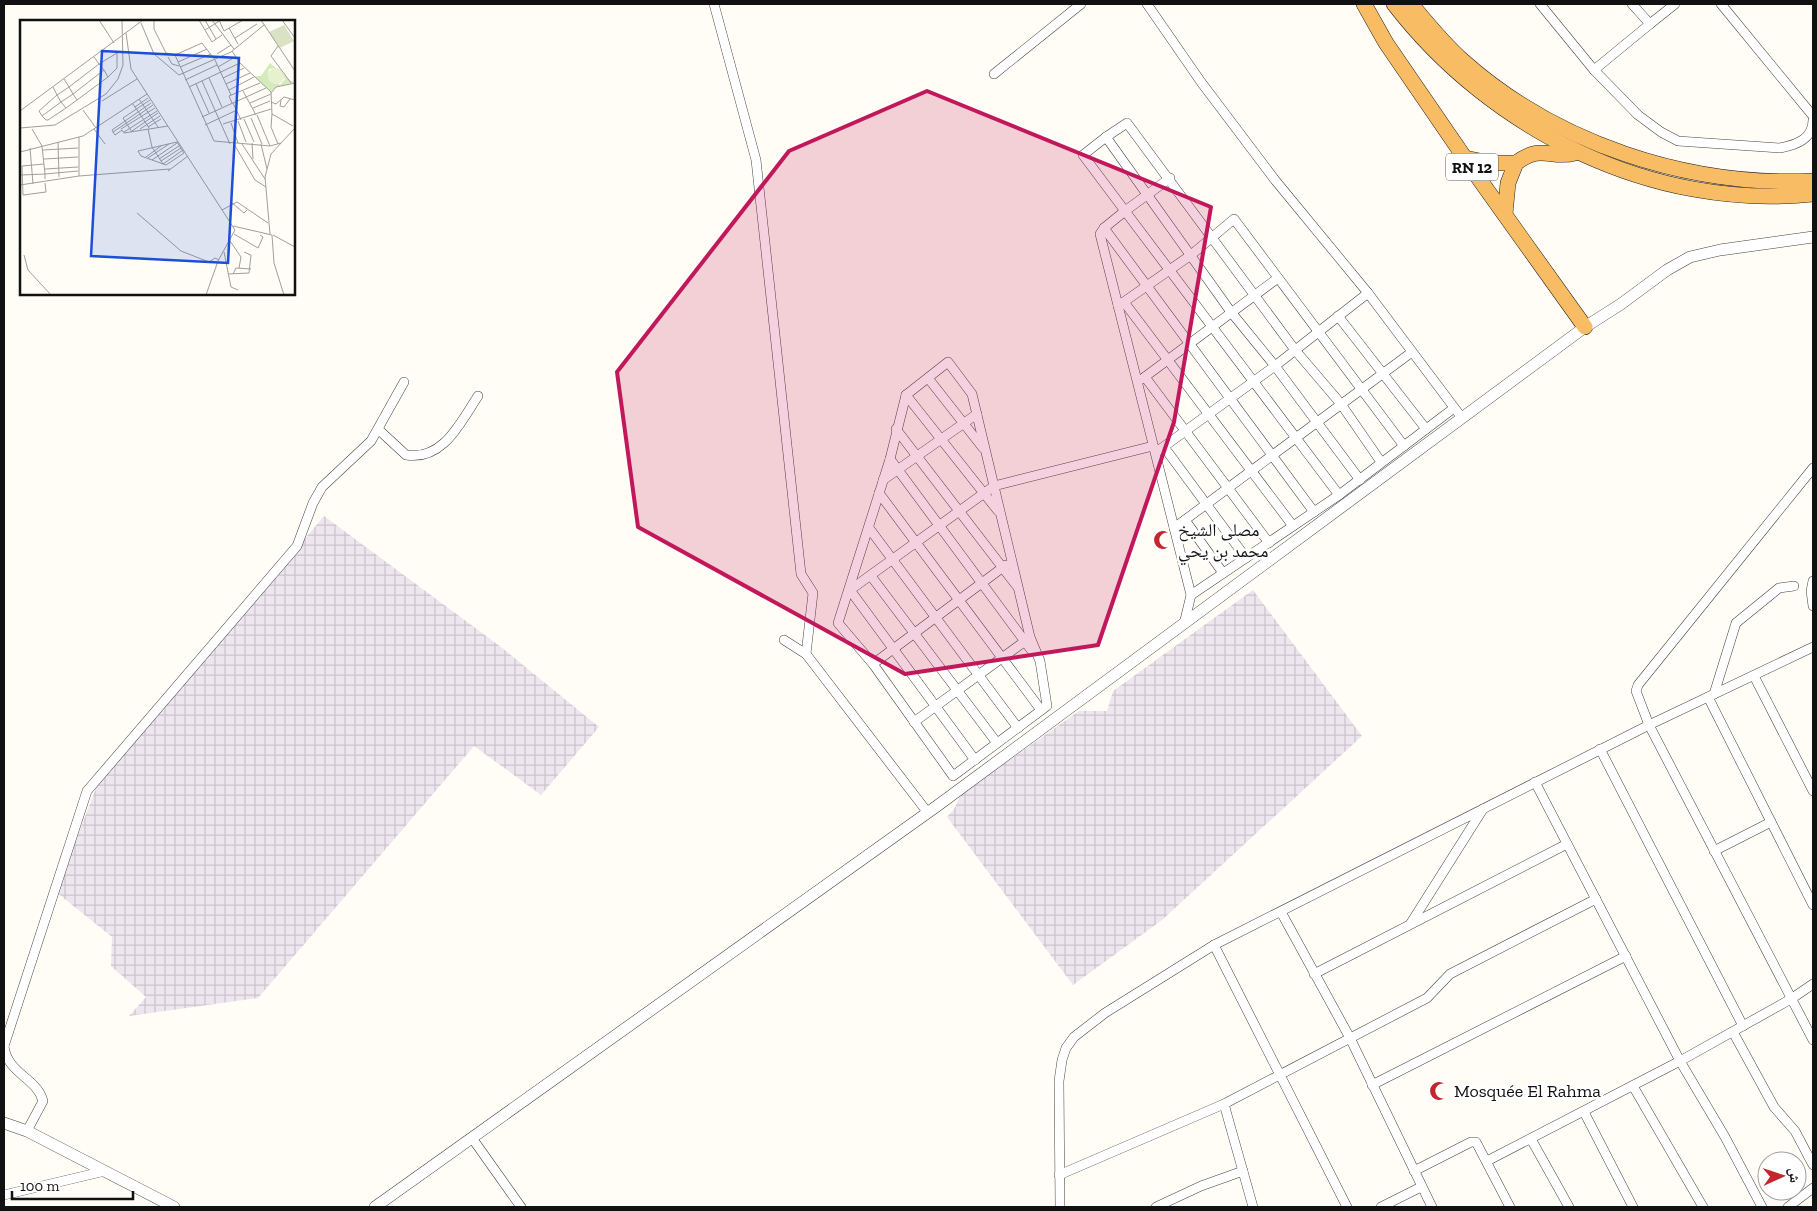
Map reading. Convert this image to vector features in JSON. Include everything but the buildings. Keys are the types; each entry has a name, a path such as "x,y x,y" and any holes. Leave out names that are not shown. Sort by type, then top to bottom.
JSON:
{"highway":[{"name":"RN 12","path":"1364,4 1386,43 1465,158 1586,327"},
{"path":"1394,4 1439,55 1486,94 1558,142 1577,152 1636,175 1677,185 1748,194 1813,194"},
{"path":"1411,4 1444,43 1489,81 1539,116 1591,142 1638,159 1727,178 1759,181 1813,181"},
{"path":"1465,158 1490,163 1516,163 1539,152 1566,155 1577,152"},
{"path":"1505,214 1508,183 1516,163"}],"street":[{"path":"714,4 756,160 801,574 813,593 806,654"},
{"path":"994,74 1081,4"},
{"path":"1146,4 1201,82 1275,180 1368,293 1462,418"},
{"path":"1540,4 1594,70 1638,115 1661,132 1678,141 1780,148 1795,145 1807,137 1813,128 1813,118 1721,4"},
{"path":"1632,4 1650,24"},
{"path":"1594,70 1675,4"},
{"path":"1339,495 1084,155 1106,137 1127,123 1170,178 1296,350 1341,404 1382,462"},
{"path":"1106,137 1231,312 1275,366 1360,480"},
{"path":"1170,178 1125,211 1104,228 1100,234 1141,380 1154,450 1191,595 1184,624"},
{"path":"1121,304 1191,255 1234,219 1317,333 1404,446"},
{"path":"1104,228 1314,512"},
{"path":"375,1207 928,813 1462,418 1667,270 1690,258 1720,250 1813,237"},
{"path":"1141,380 1278,278"},
{"path":"850,590 994,486 1164,447 1275,366 1368,293"},
{"path":"1121,304 1168,359 1293,526"},
{"path":"1338,316 1426,429"},
{"path":"1174,528 1316,421 1412,352"},
{"path":"890,459 982,583 1028,639 1040,661 1047,706 953,776 872,664 838,624 890,459 906,395 948,362 972,394 1019,590 1028,639"},
{"path":"928,378 985,450"},
{"path":"1141,380 1185,431 1268,543"},
{"path":"27,1131 43,1102 41,1095 11,1066 6,1058 4,1047 87,791 297,546 312,503 322,487 371,441 379,430 404,382"},
{"path":"906,395 1000,513"},
{"path":"379,430 406,455 426,454 440,447 452,436 478,396"},
{"path":"1191,595 1339,495 1454,408"},
{"path":"882,480 977,414"},
{"path":"896,429 1019,590"},
{"path":"1164,447 1246,558"},
{"path":"1813,468 1638,685 1638,696 1649,725 1813,1040"},
{"path":"879,493 1041,710"},
{"path":"1185,520 1223,574"},
{"path":"869,528 894,559 1018,728"},
{"path":"872,664 1012,561"},
{"path":"871,576 997,743"},
{"path":"1813,581 1811,591 1813,606"},
{"path":"1794,586 1779,588 1736,623 1711,696 1813,905"},
{"path":"850,590 975,760"},
{"path":"914,722 1028,639"},
{"path":"784,640 806,654 928,813"},
{"path":"1060,1207 1058,1175 1059,1081 1066,1048 1074,1036 1151,982 1214,946 1600,749 1813,649"},
{"path":"1754,676 1813,791"},
{"path":"1600,749 1743,1026"},
{"path":"1535,782 1680,1061 1725,1136 1762,1207"},
{"path":"1410,924 1483,809"},
{"path":"1714,851 1771,822"},
{"path":"1314,974 1567,844"},
{"path":"1058,1175 1224,1104 1427,998 1450,974 1596,899"},
{"path":"1281,912 1350,1038 1432,1207"},
{"path":"1214,946 1347,1207"},
{"path":"1372,1086 1626,956"},
{"path":"1487,1161 1680,1061 1791,999 1813,984"},
{"path":"1733,1032 1774,1107 1795,1131 1813,1165"},
{"path":"1633,1086 1702,1207"},
{"path":"1224,1104 1253,1207"},
{"path":"1584,1112 1633,1207"},
{"path":"4,1123 27,1131 174,1207"},
{"path":"472,1138 521,1207"},
{"path":"1531,1139 1569,1207"},
{"path":"1414,1171 1471,1142 1476,1142 1510,1207"},
{"path":"4,1195 105,1171"},
{"path":"1156,1207 1201,1186 1243,1171"},
{"path":"1381,1207 1421,1187"},
{"path":"1788,1207 1813,1188"}],"highlighted area":[{"path":"927,91 1211,207 1174,422 1098,645 905,674 638,527 617,372 789,151"}],"shaded area":[{"path":"324,516 501,647 599,727 541,795 474,746 258,998 129,1016 146,997 111,966 112,937 56,892 98,783"},
{"path":"1253,590 1362,736 1162,920 1073,985 947,817 954,809 961,794 1079,711 1107,711 1113,691"}],"place":[{"name":"مصلى الشيخ محمد بن يحي","path":"1163,540"},
{"name":"Mosquée El Rahma","path":"1439,1091"}]}
